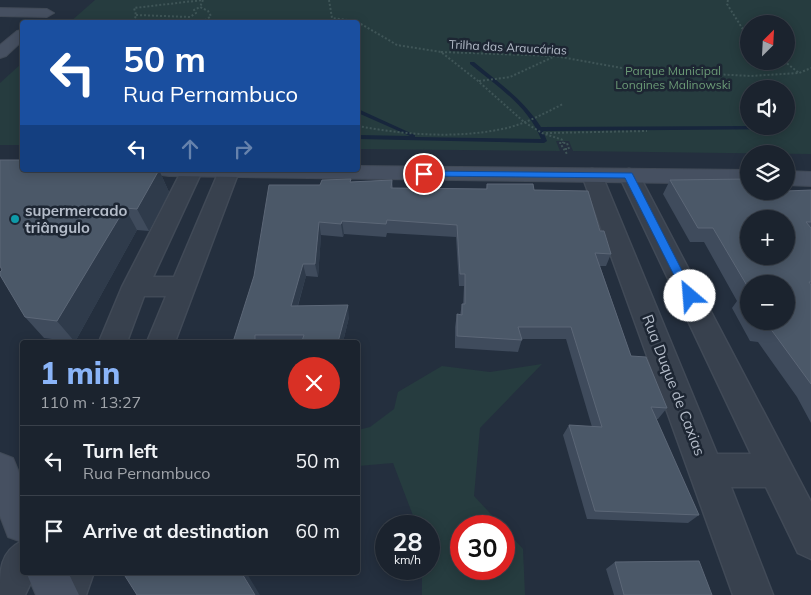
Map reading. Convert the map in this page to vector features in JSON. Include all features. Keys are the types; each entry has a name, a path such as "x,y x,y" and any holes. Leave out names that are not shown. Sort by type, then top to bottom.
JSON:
{"main road":[{"path":"0,27 37,0"},
{"path":"0,12 20,12 53,8 38,20"},
{"path":"0,53 20,36"},
{"path":"302,172 740,178"},
{"path":"795,178 811,179"},
{"path":"0,470 20,518"},
{"path":"48,575 58,595"}],"street":[{"path":"114,340 135,287 191,172"},
{"path":"163,340 229,172"},
{"path":"629,175 811,540"},
{"name":"Rua Duque de Caxias","path":"592,176 708,471 753,595"},
{"path":"135,287 183,286"},
{"path":"708,471 777,470"},
{"path":"4,595 20,564"},
{"path":"66,595 74,575"}],"path":[{"path":"135,20 136,16 134,8 203,0 200,7 194,10 196,14 190,17 136,16"},
{"name":"Trilha das Araucárias","path":"329,0 332,18 348,20"},
{"path":"728,0 727,4 740,25"},
{"path":"200,7 208,11 211,16 206,20"},
{"name":"Trilha das Araucárias","path":"360,23 397,45 441,52 555,56 633,70 751,76 799,73 811,68"},
{"path":"441,52 478,81 524,122 542,133 563,140 563,143"},
{"path":"478,81 510,76 555,56"},
{"path":"795,70 799,73"},
{"path":"360,126 378,131 467,134 524,122 564,104"},
{"path":"542,133 648,131"}],"green space":[{"name":"Parque Municipal Longines Malinowski","path":"95,0 811,0 811,154 795,154 795,145 740,145 740,153 573,151 569,141 556,141 560,151 360,149 360,20 72,20"},
{"path":"20,65 20,145 0,145 0,83"},
{"path":"542,364 480,428 474,496 492,515 450,515 450,580 515,580 515,540 523,549 525,595 422,595 422,580 440,580 440,515 413,515 393,463 360,466 360,430 370,427 394,409 398,392 442,366 490,372"}],"building":[{"path":"0,160 20,160 20,172 158,172 137,209 125,208 57,321 25,317 0,275 2,270 0,266"},
{"path":"351,179 350,182 392,180 391,188 487,189 487,184 533,184 534,190 588,191 600,231 604,231 611,254 595,253 631,356 646,357 667,408 651,407 699,515 595,511 569,425 602,427 571,327 518,327 522,340 457,336 457,314 462,315 462,304 465,304 465,274 460,274 457,225 387,220 386,224 342,221 341,224 319,222 315,264 303,264 291,306 348,305 339,340 302,340 304,335 255,335 255,340 234,340 254,276 269,185 320,185 322,180"},
{"path":"740,179 740,200 795,200 795,191 811,190 811,222 806,222 811,228 811,282 809,282 811,285 811,384 771,330 795,330 795,275 741,275 713,228 698,228 670,180"},
{"path":"699,561 712,595 624,595 615,562"},
{"path":"243,575 255,595 137,595 125,576"}],"waterway":[{"path":"360,137 544,141 540,130 524,108 472,63"},
{"path":"360,112 413,136"},
{"path":"541,129 740,127"}],"place":[{"name":"supermercado triângulo","path":"15,219"}],"route":[{"path":"424,174 629,175 690,296"}]}
